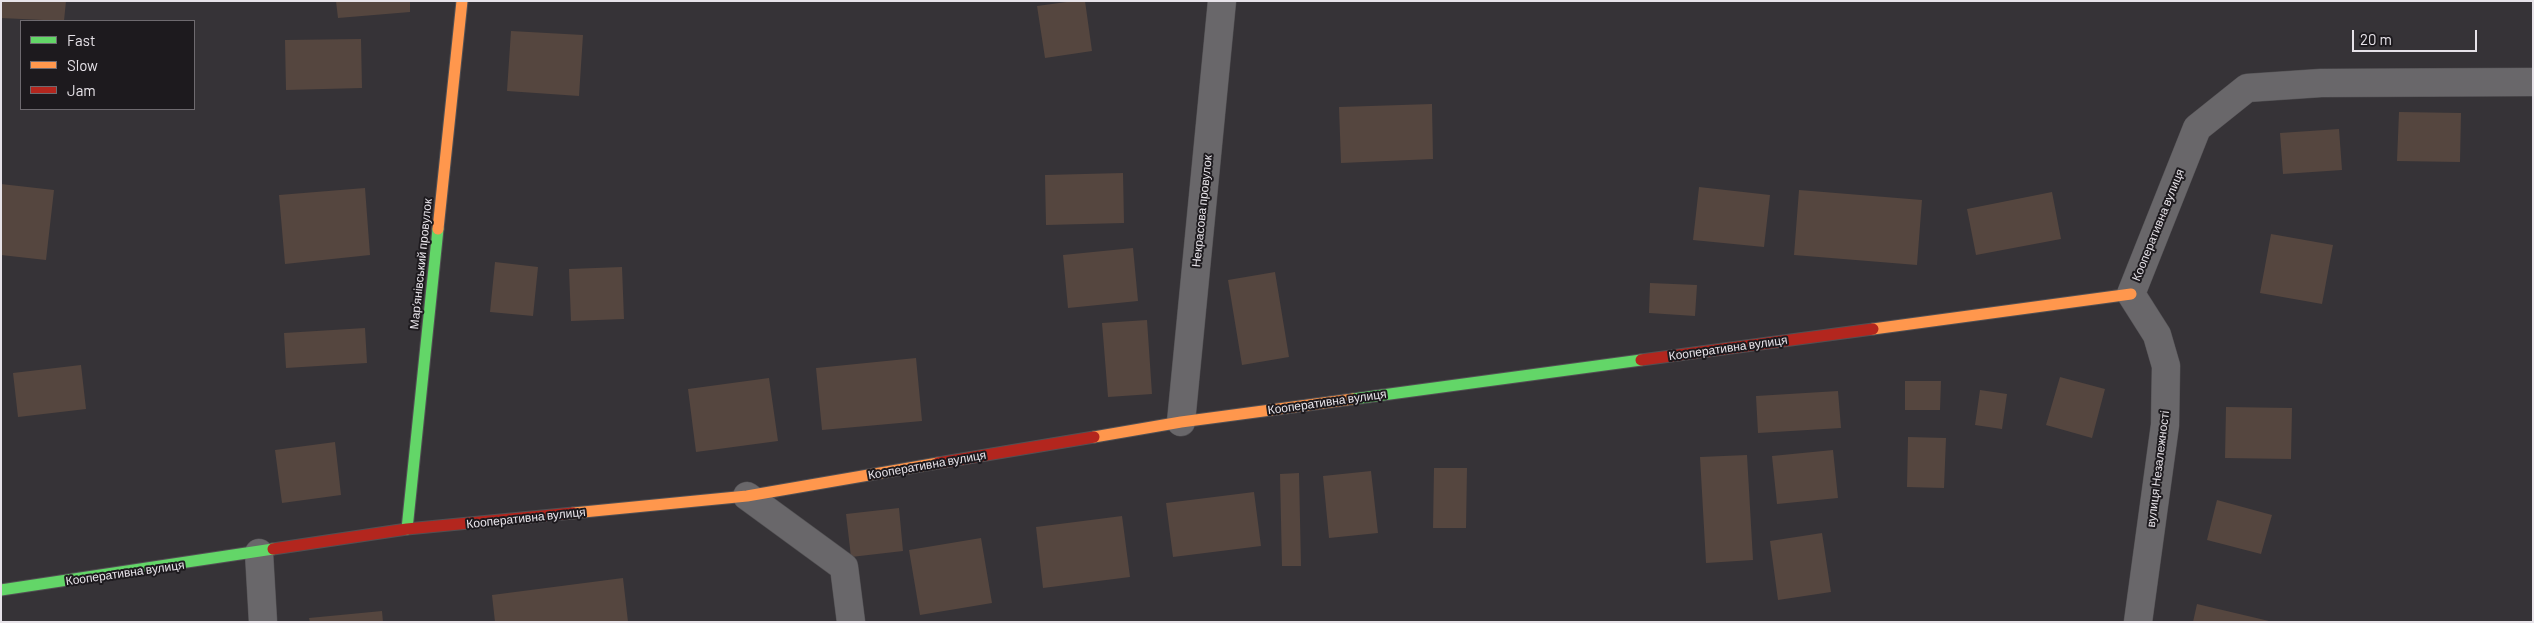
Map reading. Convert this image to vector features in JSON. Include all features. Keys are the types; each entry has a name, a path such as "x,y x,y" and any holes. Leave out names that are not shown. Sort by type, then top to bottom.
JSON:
{"street":[{"name":"Мар’янівський провулок","path":"407,529 462,1"},
{"name":"Некрасова провулок","path":"1181,422 1222,1"},
{"name":"Кооперативна вулиця","path":"1,590 258,553 407,529 747,496 1181,422 2130,294 2197,128 2247,88 2320,83 2533,82"},
{"name":"вулиця Незалежності","path":"2130,294 2157,334 2166,366 2165,425 2138,622"},
{"path":"747,496 844,567 851,622"},
{"path":"258,553 263,622"}],"building":[{"path":"1,1 66,1 64,20 1,18"},
{"path":"336,1 410,1 410,12 338,18"},
{"path":"1085,1 1092,51 1045,58 1037,6"},
{"path":"511,31 583,35 579,96 507,91"},
{"path":"361,39 362,88 286,90 285,40"},
{"path":"1432,104 1433,159 1341,163 1339,107"},
{"path":"2399,112 2461,113 2460,162 2397,161"},
{"path":"2339,129 2342,170 2283,174 2280,133"},
{"path":"1123,173 1124,223 1046,225 1045,175"},
{"path":"1,184 54,190 46,260 1,255"},
{"path":"1699,187 1770,195 1764,247 1693,240"},
{"path":"365,188 370,255 285,264 279,195"},
{"path":"1799,190 1922,200 1917,265 1794,255"},
{"path":"2052,192 2061,239 1976,255 1967,209"},
{"path":"2271,234 2333,245 2322,304 2260,293"},
{"path":"1133,248 1138,301 1068,308 1063,255"},
{"path":"495,262 538,267 533,316 490,312"},
{"path":"622,267 624,319 571,321 569,269"},
{"path":"1275,272 1289,357 1242,365 1228,280"},
{"path":"1650,283 1697,285 1695,316 1649,313"},
{"path":"1147,320 1152,394 1108,397 1102,323"},
{"path":"365,328 367,363 286,368 284,333"},
{"path":"916,358 922,421 822,430 816,368"},
{"path":"81,365 86,409 18,417 13,373"},
{"path":"2060,377 2105,389 2092,438 2046,425"},
{"path":"769,378 778,441 696,452 688,389"},
{"path":"1905,381 1941,381 1940,410 1905,410"},
{"path":"1980,390 2007,394 2002,429 1975,425"},
{"path":"1838,391 1841,428 1758,433 1756,396"},
{"path":"2226,407 2292,408 2291,459 2225,458"},
{"path":"1908,437 1946,438 1944,488 1907,487"},
{"path":"335,442 341,495 282,503 275,450"},
{"path":"1833,450 1838,498 1777,504 1772,456"},
{"path":"1747,455 1753,560 1706,563 1700,457"},
{"path":"1434,468 1467,468 1466,528 1433,528"},
{"path":"1371,471 1378,533 1329,538 1323,476"},
{"path":"1299,473 1301,566 1282,566 1280,474"},
{"path":"1254,492 1261,546 1173,557 1166,503"},
{"path":"2217,500 2272,515 2261,554 2207,540"},
{"path":"899,508 903,551 851,557 846,514"},
{"path":"1122,516 1130,577 1043,588 1036,527"},
{"path":"1822,533 1831,592 1778,600 1770,541"},
{"path":"981,538 992,603 920,615 909,550"},
{"path":"623,578 628,622 495,622 492,595"},
{"path":"2197,604 2269,621 2269,622 2193,622"},
{"path":"382,611 383,622 310,622 309,618"}],"traffic: fast":[{"path":"407,529 438,229"},
{"path":"1353,399 1641,360"},
{"path":"1,590 273,549"}],"traffic: slow":[{"path":"438,229 462,1"},
{"path":"1873,329 2131,294"},
{"path":"1094,437 1181,422 1353,399"},
{"path":"573,513 747,496 938,463"}],"traffic: jam":[{"path":"1641,360 1873,329"},
{"path":"938,463 1094,437"},
{"path":"273,549 407,529 573,513"}]}
